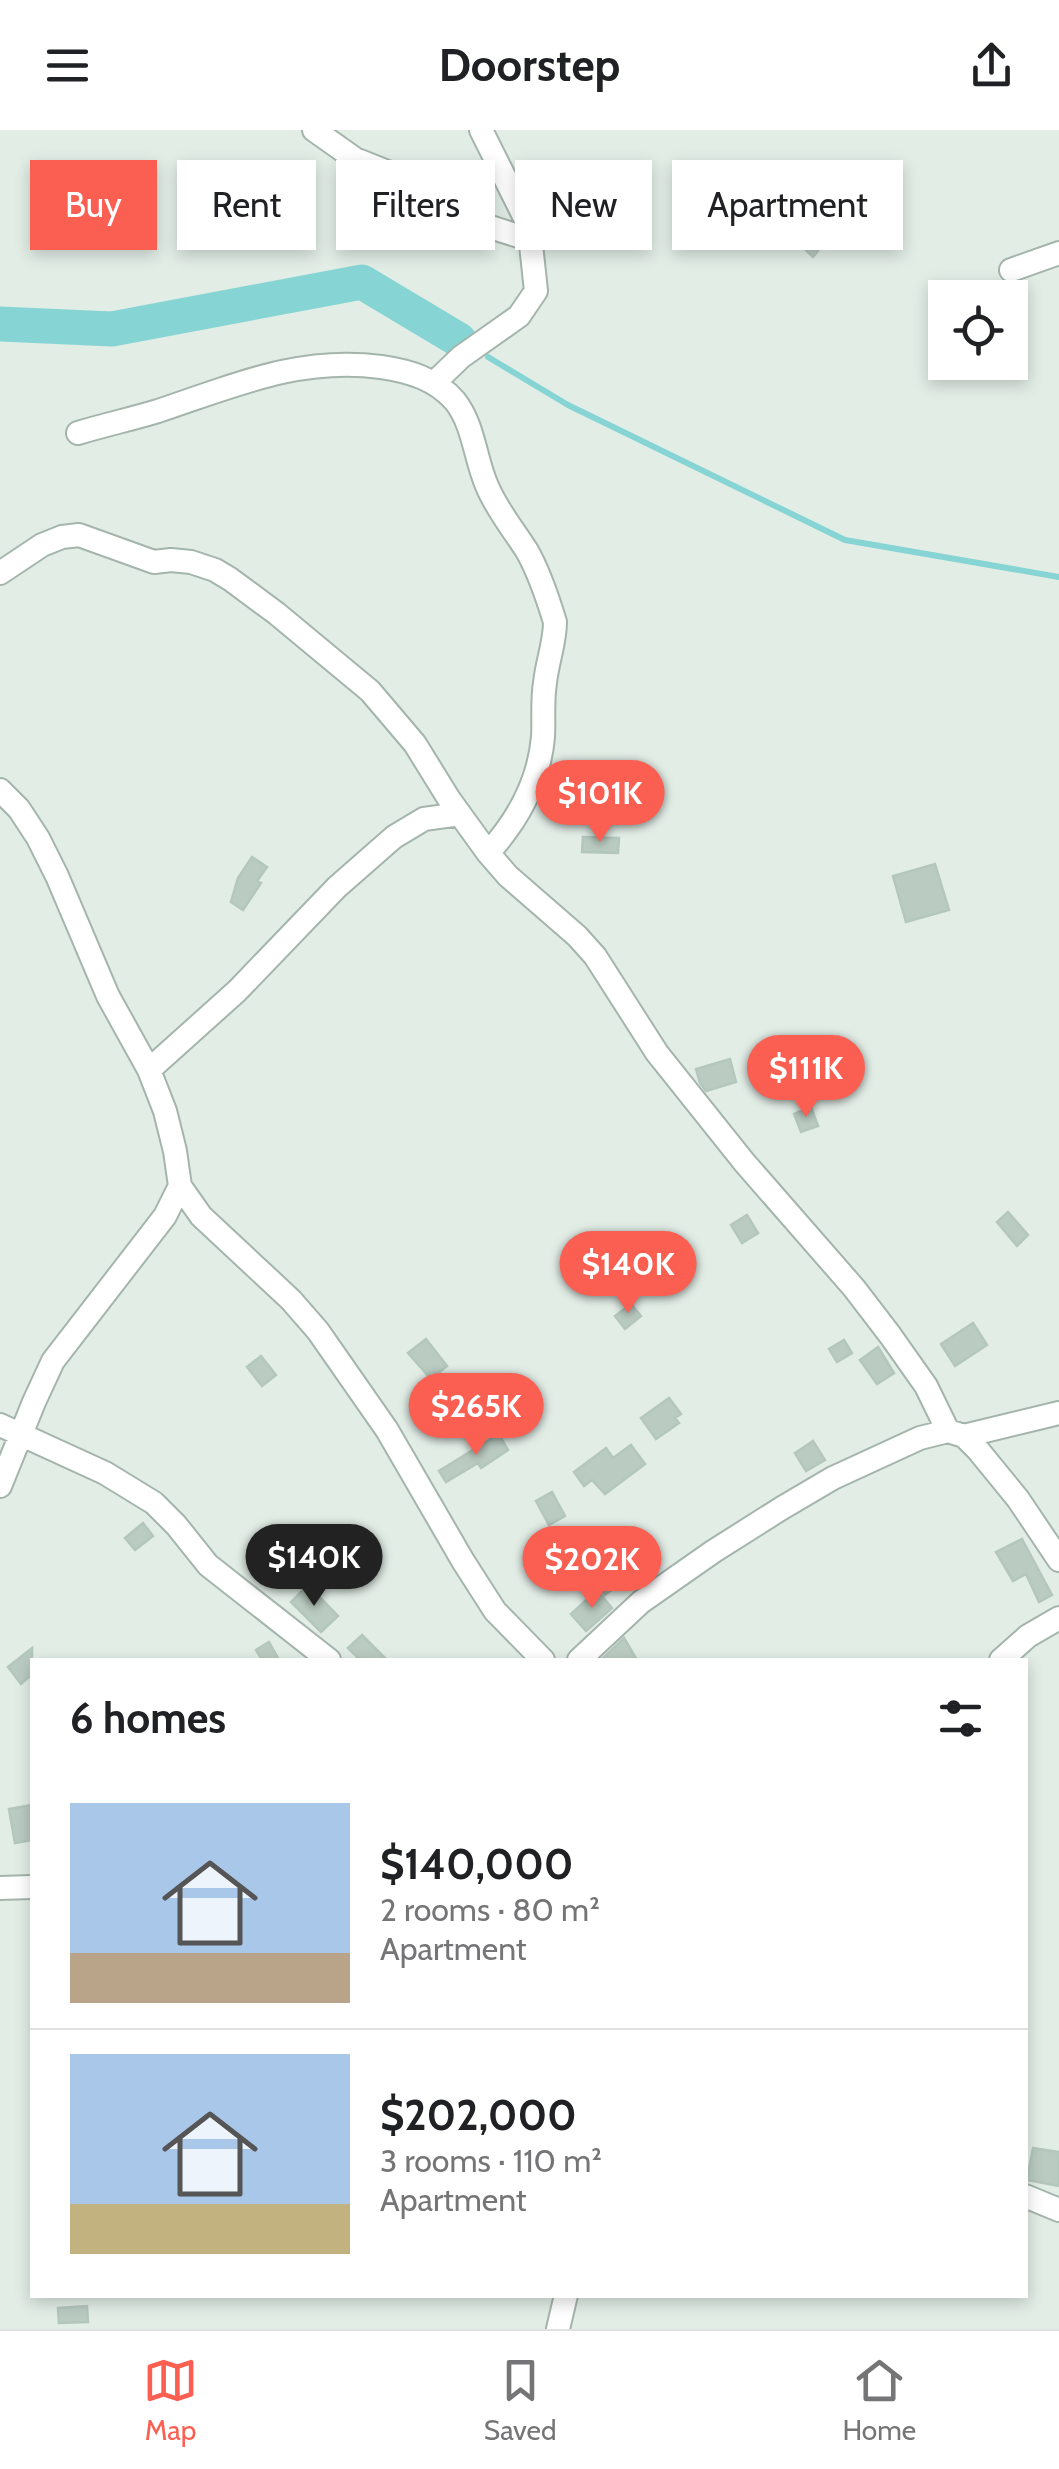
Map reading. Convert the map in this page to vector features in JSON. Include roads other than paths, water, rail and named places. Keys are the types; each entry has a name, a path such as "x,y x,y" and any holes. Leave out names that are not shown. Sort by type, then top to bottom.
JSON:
{"street":[{"path":"314,130 356,159 410,181 486,226 515,235"},
{"path":"481,130 515,198"},
{"path":"435,382 460,356 499,332 526,308 536,291 532,250"},
{"path":"1010,270 1059,253"},
{"path":"78,434 260,378 328,364 401,370 435,382 457,403 470,429 486,485 528,554 556,622 544,686 538,766 520,813 488,853"},
{"path":"0,574 42,544 79,535 154,562 181,561 215,570 276,613 370,691 415,744 488,853 596,956 657,1053 744,1162 854,1288 956,1433 1018,1499 1059,1560"},
{"path":"0,790 38,838 108,996 149,1070 165,1111 180,1186 201,1216 291,1300 318,1331 387,1430 495,1611 541,1658"},
{"path":"149,1070 394,837 424,819 460,814"},
{"path":"0,1486 10,1430 53,1362 165,1216 180,1186"},
{"path":"581,1658 641,1602 833,1478 920,1438 1059,1413"},
{"path":"10,1430 116,1479 154,1504 208,1565 326,1658"},
{"path":"1004,1658 1028,1636 1059,1618"},
{"path":"0,1888 30,1887"},
{"path":"1028,2197 1059,2210"},
{"path":"558,2329 565,2298"}],"waterway":[{"path":"0,324 112,329 362,282 459,340"},
{"path":"488,357 568,405 845,540 1059,577"}]}
